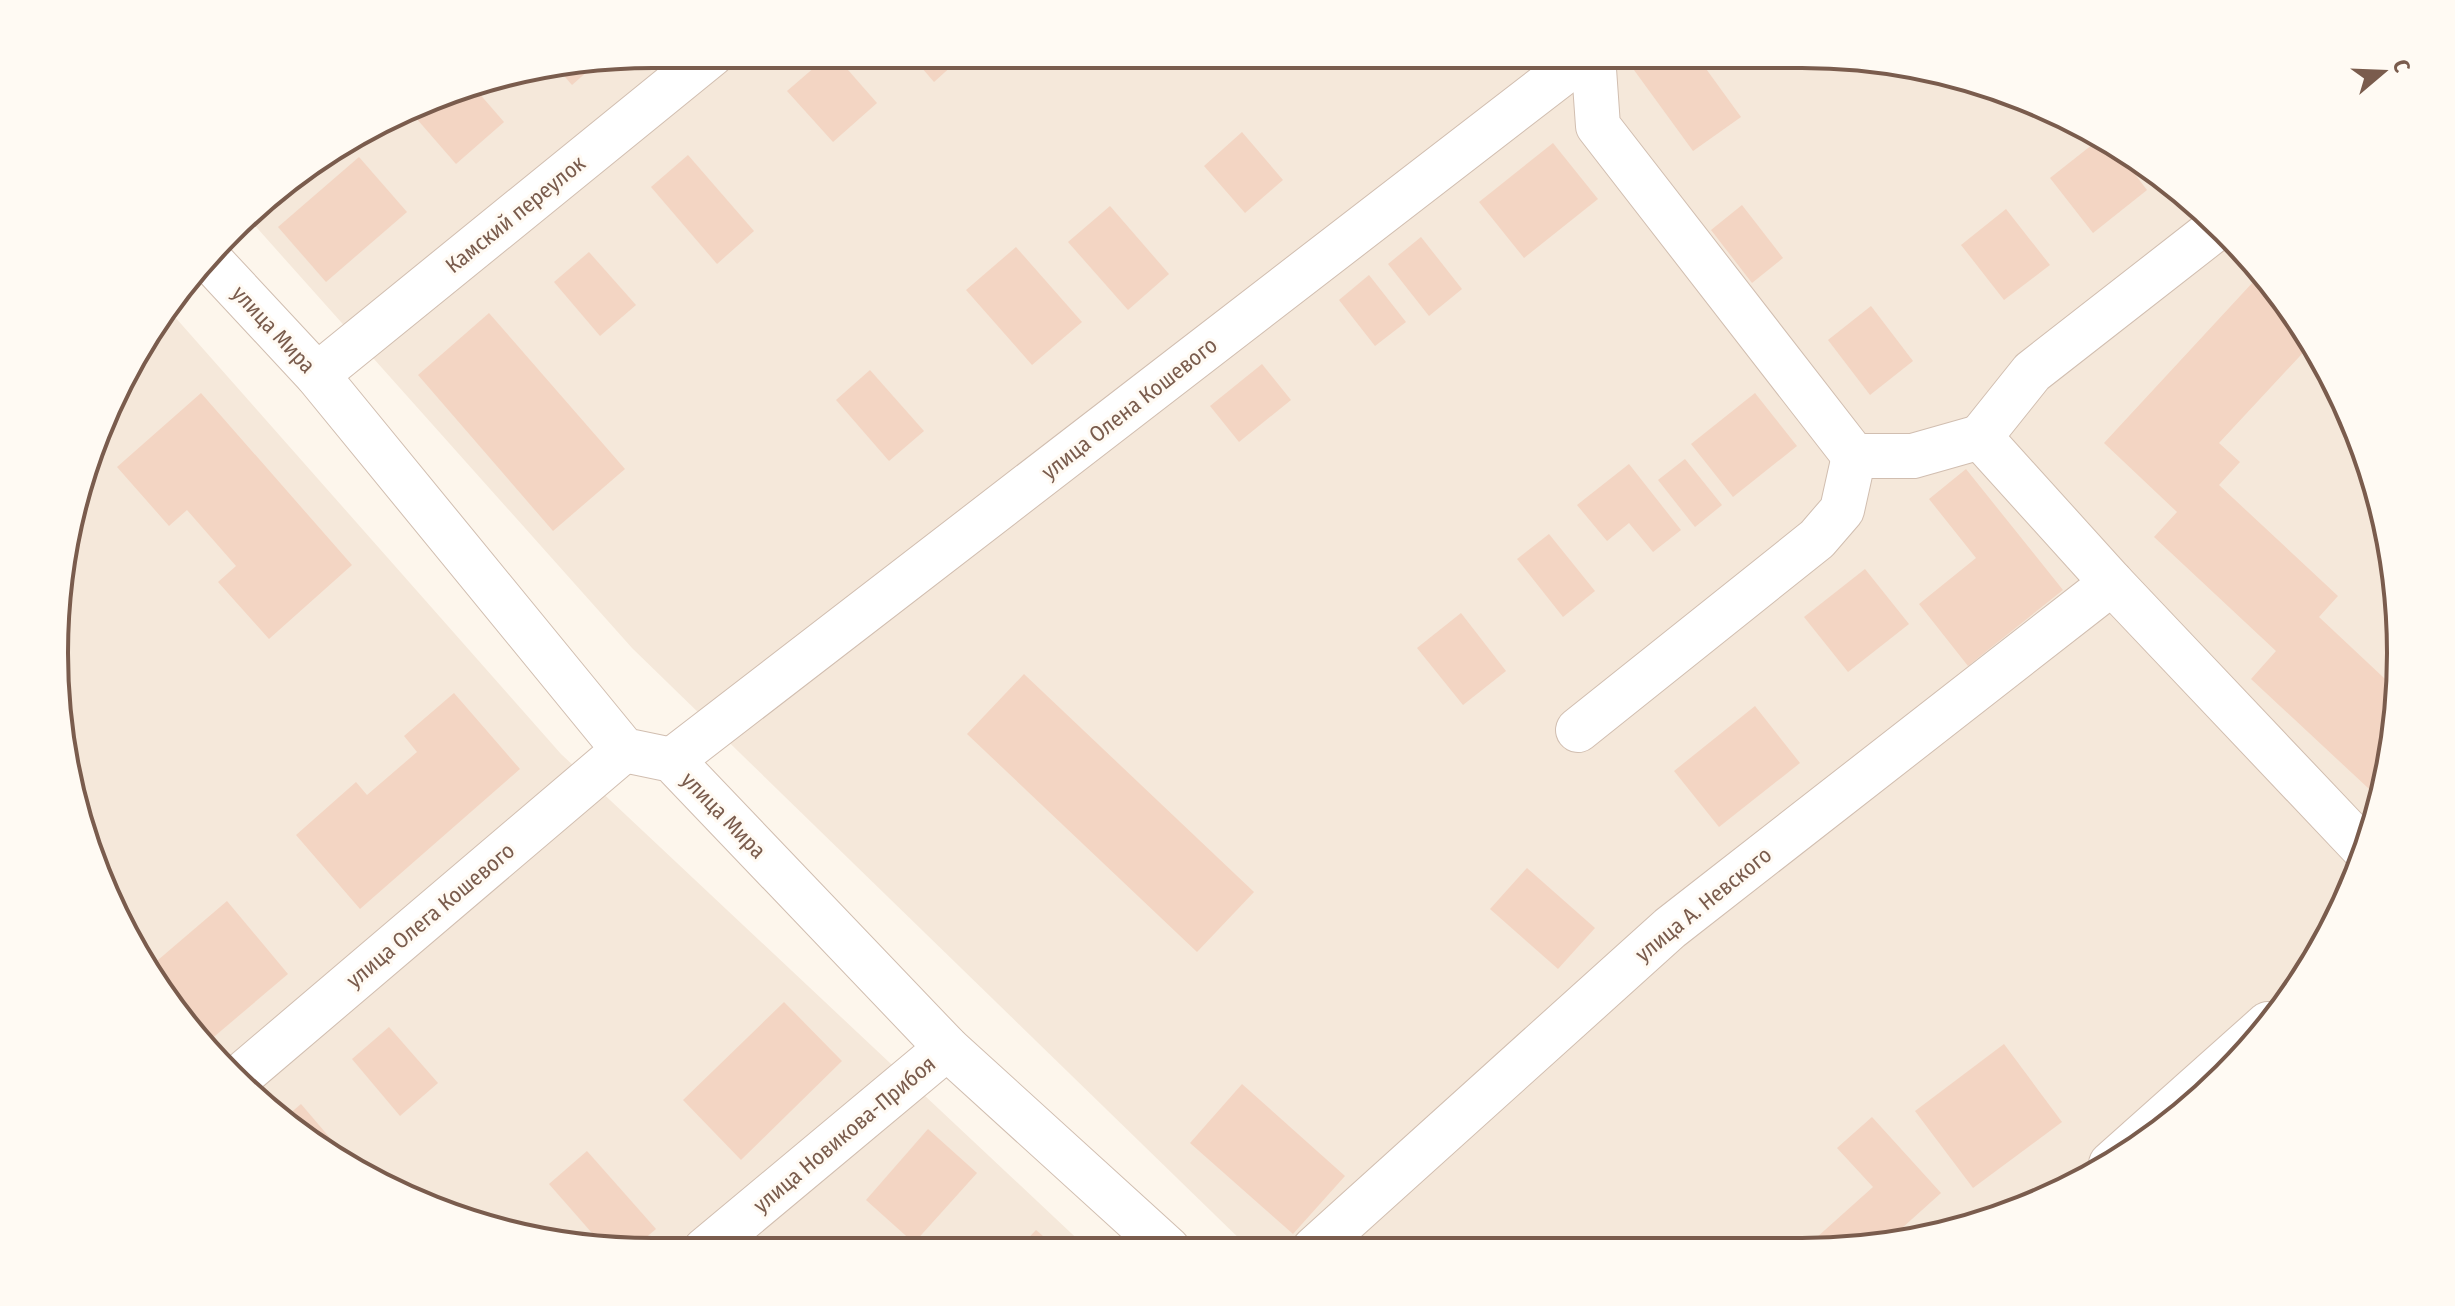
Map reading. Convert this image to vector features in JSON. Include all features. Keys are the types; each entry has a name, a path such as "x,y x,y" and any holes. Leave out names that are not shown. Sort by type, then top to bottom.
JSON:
{"street":[{"name":"Камский переулок","path":"317,375 695,68"},
{"name":"улица Олена Кошевого","path":"672,760 1569,68"},
{"path":"1594,68 1598,126 1854,456"},
{"path":"1854,456 1913,456 1980,437 2032,372 2210,233"},
{"name":"улица Мира","path":"215,265 317,375 624,750 672,760 947,1048 1156,1238"},
{"path":"1980,437 2112,583 2356,841"},
{"path":"1578,730 1817,539 1842,510 1854,456"},
{"name":"улица А. Невского","path":"1326,1238 1670,928 2112,583"},
{"name":"улица Олега Кошевого","path":"245,1072 624,750"},
{"name":"улица Новикова-Прибоя","path":"719,1238 947,1048"}],"shaded area":[{"path":"1802,68 1840,69 1916,79 1990,99 2026,113 2061,128 2127,167 2188,213 2216,239 2242,267 2288,328 2327,394 2342,429 2356,465 2376,539 2386,615 2387,653 2382,729 2367,804 2342,877 2309,946 2266,1009 2216,1067 2158,1117 2061,1178 1990,1207 1953,1218 1916,1227 1840,1237 1239,1238 632,648 254,225 328,167 394,128 465,99 502,88 539,79 615,69"},
{"path":"175,317 561,754 1076,1238 653,1238 615,1237 539,1227 465,1207 394,1178 360,1160 297,1117 239,1067 189,1009 146,946 128,912 99,841 88,804 79,767 69,691 69,615 79,539 88,502 99,465 128,394"}],"building":[{"path":"814,68 846,68 877,103 833,142 787,91"},
{"path":"922,68 950,68 934,82"},
{"path":"1705,68 1741,117 1693,151 1634,70"},
{"path":"587,72 572,85 563,75"},
{"path":"480,95 504,122 456,164 416,118"},
{"path":"1242,132 1283,180 1245,213 1204,166"},
{"path":"1553,143 1598,199 1524,258 1479,202"},
{"path":"2092,145 2132,171 2147,190 2093,233 2050,178"},
{"path":"688,155 754,231 717,264 651,187"},
{"path":"359,157 407,212 326,282 278,227"},
{"path":"1742,205 1783,258 1752,283 1711,230"},
{"path":"1110,206 1169,274 1128,310 1068,242"},
{"path":"2006,209 2050,265 2004,300 1961,245"},
{"path":"1421,237 1462,289 1429,316 1388,264"},
{"path":"1016,247 1082,322 1032,365 966,290"},
{"path":"589,252 636,305 600,336 554,282"},
{"path":"1369,275 1406,322 1375,346 1339,300"},
{"path":"2254,281 2303,352 2219,443 2240,462 2219,485 2338,596 2319,617 2386,680 2382,729 2370,790 2251,679 2276,651 2154,537 2177,512 2104,443"},
{"path":"1871,306 1913,361 1870,395 1828,340"},
{"path":"489,313 625,469 553,531 418,375"},
{"path":"1262,364 1291,400 1239,442 1210,406"},
{"path":"870,370 924,431 889,461 836,400"},
{"path":"201,393 352,565 269,639 218,582 236,566 187,510 169,526 117,467"},
{"path":"1755,393 1797,446 1733,497 1691,444"},
{"path":"1685,459 1722,505 1695,527 1658,480"},
{"path":"1629,464 1681,530 1653,552 1629,523 1607,541 1577,505"},
{"path":"1966,469 2063,590 1968,666 1919,604 1976,558 1929,499"},
{"path":"1549,534 1595,591 1563,617 1517,559"},
{"path":"1865,569 1909,624 1848,672 1804,617"},
{"path":"1461,613 1506,671 1463,705 1417,648"},
{"path":"1024,674 1254,892 1197,952 967,734"},
{"path":"454,693 520,769 360,909 296,835 356,782 367,795 417,752 404,736"},
{"path":"1755,706 1800,763 1719,827 1674,771"},
{"path":"1527,868 1595,928 1558,969 1490,909"},
{"path":"227,901 288,974 212,1038 156,962"},
{"path":"784,1002 842,1061 741,1160 683,1100"},
{"path":"389,1027 438,1083 400,1116 352,1059"},
{"path":"2004,1044 2062,1122 1973,1188 1915,1111"},
{"path":"1242,1084 1345,1176 1293,1234 1190,1143"},
{"path":"301,1104 335,1143 297,1117 291,1112"},
{"path":"1872,1117 1941,1193 1900,1229 1816,1238 1873,1187 1837,1148"},
{"path":"928,1129 977,1173 918,1238 908,1238 866,1200"},
{"path":"587,1151 656,1229 646,1238 593,1235 549,1184"},
{"path":"1036,1230 1045,1238 1028,1238"}]}
